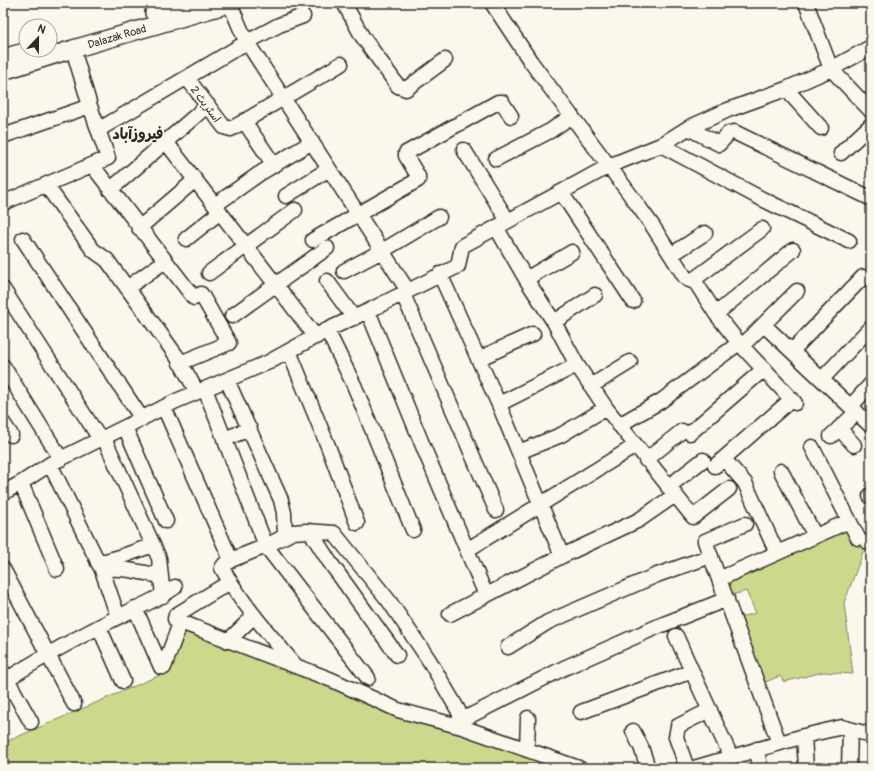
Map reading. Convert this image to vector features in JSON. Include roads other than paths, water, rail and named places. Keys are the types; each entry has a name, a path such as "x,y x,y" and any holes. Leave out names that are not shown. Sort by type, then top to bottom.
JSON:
{"main road":[{"name":"Dalazak Road","path":"58,42 188,3"},
{"name":"Dalazak Road","path":"3,71 230,3"},
{"path":"3,58 18,54"}],"street":[{"path":"230,3 247,42 382,251 405,293 496,510"},
{"path":"344,3 362,36 398,86 406,89 445,60"},
{"path":"492,3 531,62 652,225 684,277 689,281 693,280 762,229"},
{"path":"806,3 831,68 871,111"},
{"path":"98,130 279,24 303,16"},
{"path":"3,493 56,462 125,426 164,407 269,362 458,266 462,246 609,166 660,145 688,128 728,110 786,89 871,47"},
{"path":"3,203 108,158 90,106 73,49"},
{"path":"274,165 244,121 340,64"},
{"name":"اسٹریٹ 2","path":"187,78 224,127 230,129 244,121"},
{"path":"786,89 821,128"},
{"path":"313,240 418,180 418,176 406,156 406,153 498,102 502,102 511,116"},
{"path":"110,190 208,105"},
{"path":"3,136 90,106"},
{"path":"496,159 550,131 572,116"},
{"path":"841,153 871,125"},
{"path":"688,128 719,144 729,133 734,132 870,198"},
{"path":"166,142 276,284 322,334 354,385 413,530"},
{"path":"186,239 217,208 274,165 312,142"},
{"path":"660,145 762,199 849,241"},
{"path":"464,150 502,224 526,279 554,322 577,365 619,426 693,517 729,490"},
{"path":"92,165 194,298 201,294 229,343 180,363"},
{"path":"286,196 329,169"},
{"path":"139,228 195,180"},
{"path":"46,185 93,250 107,260 201,391 224,439 266,546 368,678"},
{"path":"562,192 633,301"},
{"path":"209,273 295,210"},
{"path":"344,271 382,251 439,217"},
{"path":"671,255 705,233"},
{"path":"23,239 142,419"},
{"path":"232,316 327,248"},
{"path":"716,314 793,250"},
{"path":"526,279 572,252"},
{"path":"127,288 165,261"},
{"path":"440,274 499,404 562,556"},
{"path":"792,351 862,277"},
{"path":"450,614 562,556 639,520 671,491 714,462 794,401 741,345 716,314 693,280"},
{"path":"327,281 354,318"},
{"path":"3,289 102,438 159,558 163,596"},
{"path":"619,426 662,401 741,345 764,325 797,291"},
{"path":"554,322 595,295"},
{"path":"368,311 486,595"},
{"path":"764,325 871,426"},
{"path":"822,379 871,327"},
{"path":"478,359 533,334"},
{"path":"289,351 328,446 357,523"},
{"path":"591,386 630,362"},
{"path":"499,404 577,365"},
{"path":"3,366 8,387 56,462 100,566 118,617"},
{"path":"646,460 686,432 764,369"},
{"path":"226,380 281,500 284,513 285,536"},
{"path":"854,444 835,432 854,409 871,384"},
{"path":"164,407 231,560"},
{"path":"519,452 561,435 606,408"},
{"path":"3,423 11,435"},
{"path":"125,426 166,521"},
{"path":"224,439 250,430"},
{"path":"467,550 635,446"},
{"path":"812,447 849,521 865,541"},
{"path":"714,462 745,483 777,553"},
{"path":"781,471 815,536"},
{"path":"22,483 57,569"},
{"path":"719,579 849,521"},
{"path":"745,524 705,541 779,743"},
{"path":"310,531 397,655"},
{"path":"297,667 254,616 222,568 231,560 266,546 293,532 310,531 334,533 389,601 429,660 458,710 462,724"},
{"path":"100,566 153,545"},
{"path":"508,647 548,622 657,575 711,556"},
{"path":"100,566 161,576"},
{"path":"3,569 74,704"},
{"path":"350,590 370,577"},
{"path":"179,626 175,619 176,615 230,582"},
{"path":"32,722 4,678 134,608 163,596 175,587"},
{"path":"462,724 564,668 659,626 727,599"},
{"path":"134,608 161,667 164,667 179,626 181,623 186,624 332,680 398,710 462,724 527,750 579,768"},
{"path":"228,641 254,616"},
{"path":"99,627 123,681"},
{"path":"676,636 731,757"},
{"path":"581,712 692,672"},
{"path":"687,768 676,737 678,726 710,710"},
{"path":"527,750 528,718"},
{"path":"694,768 712,765 731,757 804,736 842,727 871,735"},
{"path":"849,768 850,729"},
{"path":"633,731 641,747 648,768"},
{"path":"804,736 806,768"},
{"path":"757,750 760,768"}],"district":[{"name":"فیروزآباد","path":"138,134"}]}
